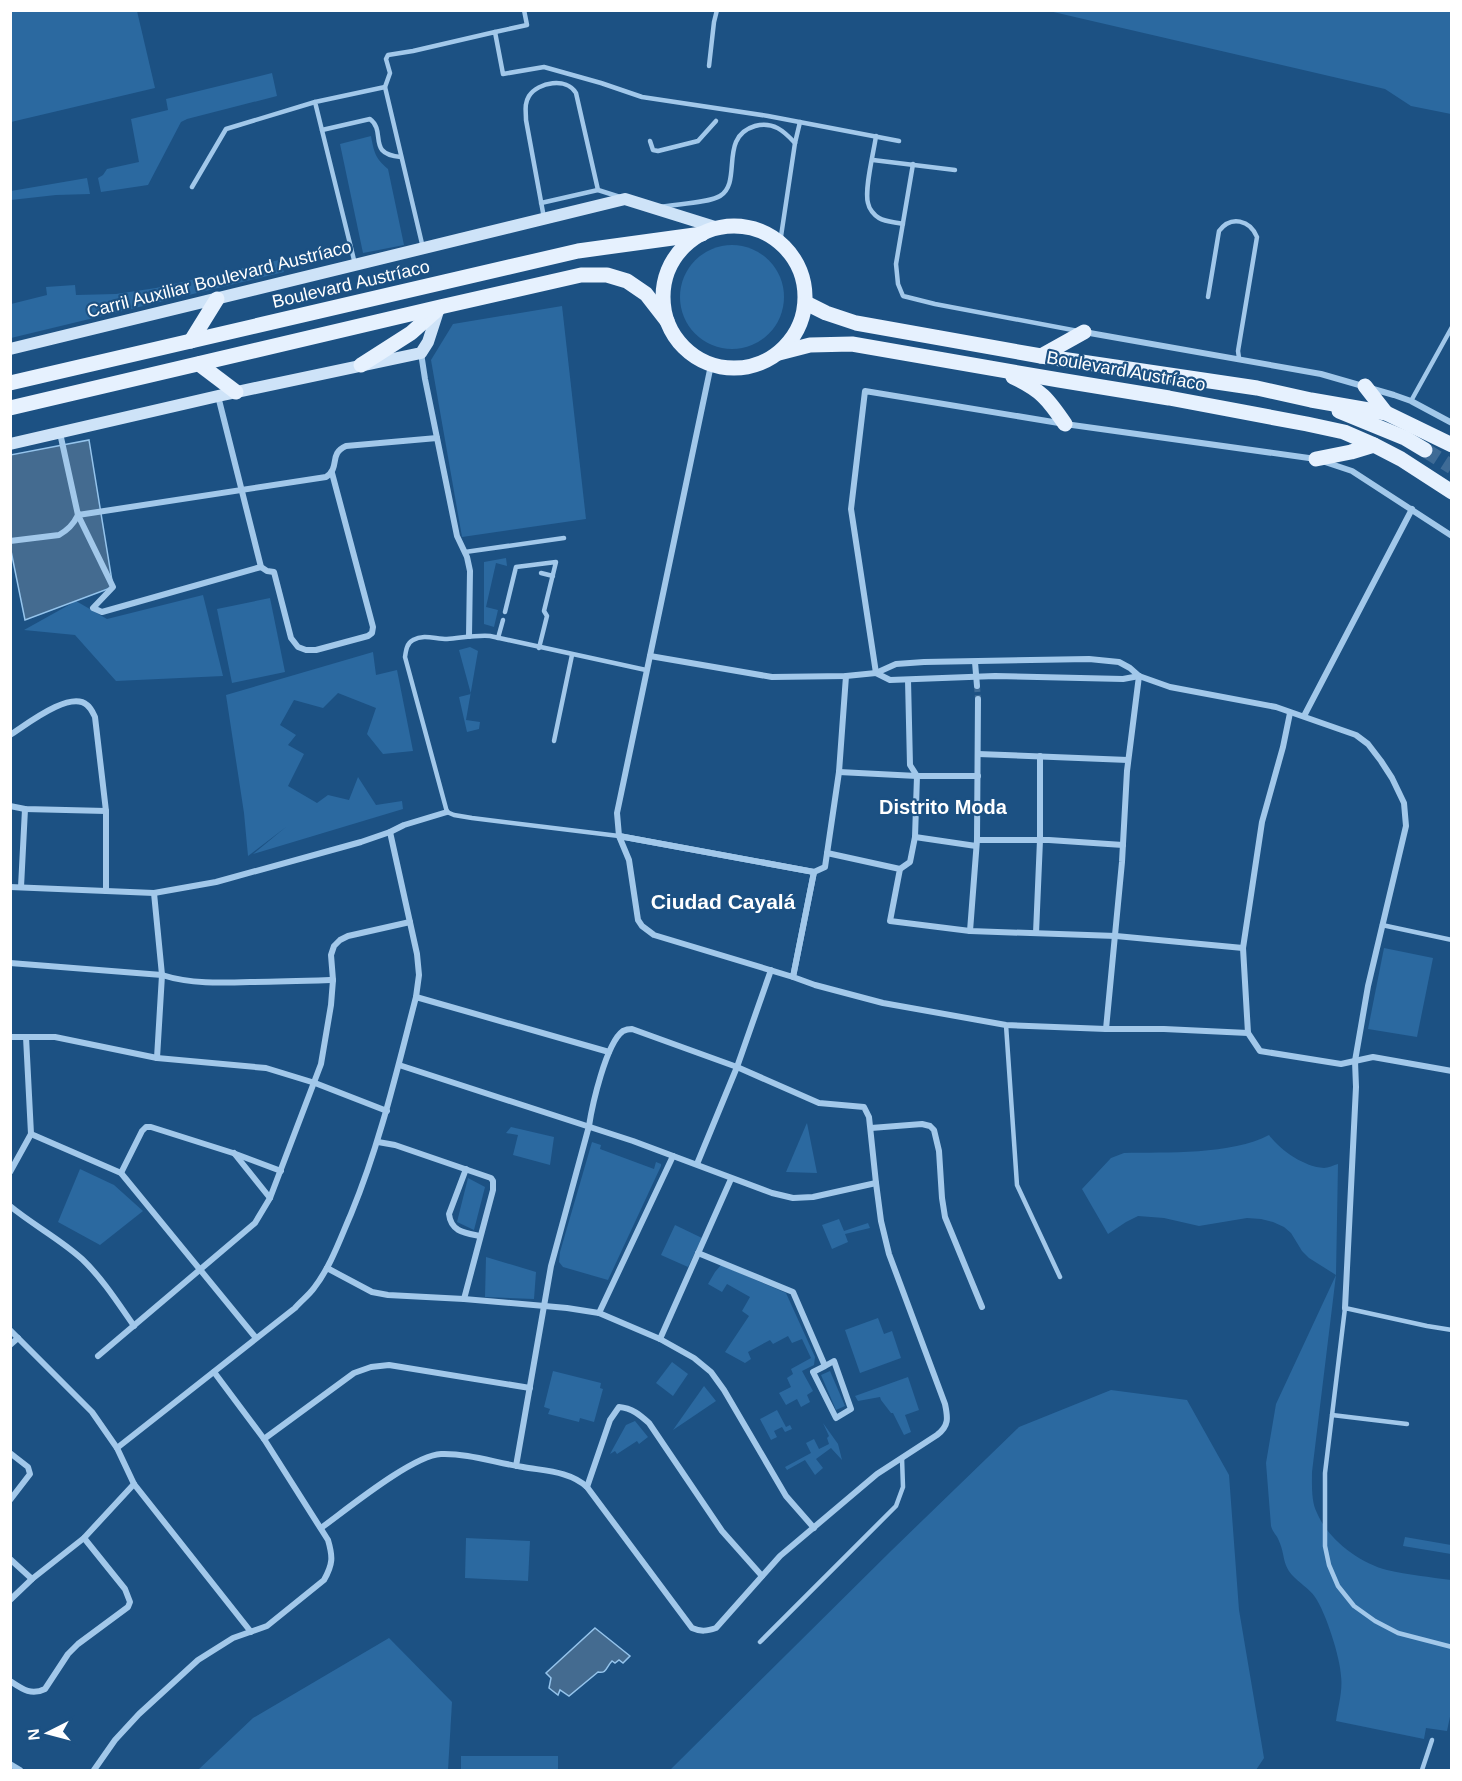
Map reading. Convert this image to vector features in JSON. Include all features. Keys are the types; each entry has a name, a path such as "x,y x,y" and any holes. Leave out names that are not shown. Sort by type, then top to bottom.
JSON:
{"main road":[{"path":"10,408 581,275 607,276 627,281 646,294 667,321 677,340 692,355 711,365 732,369 749,368 779,353 793,339 806,303 800,270 788,250 780,243 767,234 751,228 734,226 718,228 702,234 690,242 671,264 663,292 667,321"},
{"name":"Boulevard Austríaco","path":"10,383 578,252 702,234"},
{"path":"191,341 217,299"},
{"name":"Boulevard Austríaco","path":"806,303 826,314 856,322 1041,356 1224,383 1386,413 1452,445"},
{"path":"361,365 411,333 440,307"},
{"path":"1041,356 1083,332"},
{"name":"Boulevard Austríaco","path":"779,353 810,345 852,344 1307,424 1344,432 1374,445 1401,459 1452,492"},
{"path":"199,364 236,392"},
{"path":"997,369 1042,393 1065,424"},
{"path":"1365,386 1386,413"},
{"path":"1311,400 1405,438 1425,450"},
{"path":"1316,459 1374,445"}],"street":[{"name":"Boulevard Austríaco","path":"437,245 625,199 718,228"},
{"name":"Carril Auxiliar Boulevard Austríaco","path":"10,348 437,245"},
{"path":"440,307 428,342 421,353 457,536 465,552 470,571 469,636"},
{"path":"1083,332 1321,374 1411,401 1452,423"},
{"path":"10,444 236,392 421,353"},
{"path":"711,365 617,813 619,836 814,872 825,867 839,772 846,676"},
{"path":"876,673 851,509 866,391 1065,424 1316,459 1352,471 1452,536"},
{"path":"218,396 261,567 274,572 291,638 298,647 306,650 316,650 372,633 372,621 332,473 335,465 334,456 345,446 437,438"},
{"path":"60,433 78,515 113,587 93,608 102,612 261,567"},
{"path":"78,515 326,477 332,473"},
{"path":"1304,716 1412,509"},
{"path":"10,541 59,535 73,525 78,515"},
{"path":"650,656 772,677 846,676 876,673 896,664 907,663 1089,659 1119,662 1139,676 1170,687 1276,707 1349,732 1368,744 1382,761 1404,803 1406,826 1368,986 1355,1060 1356,1087 1345,1308"},
{"path":"975,662 977,686"},
{"path":"876,673 890,680 1139,676"},
{"path":"1106,1029 1116,936 1128,760 1139,676"},
{"path":"908,680 910,765 917,776 915,837 910,862 900,869 890,921 970,931 1116,936 1243,948"},
{"path":"970,931 976,843 978,699"},
{"path":"10,735 68,701 80,701 88,705 95,717 106,811 106,891"},
{"path":"1290,713 1262,822 1243,948 1248,1032 1260,1051 1341,1064 1373,1057 1452,1071"},
{"path":"978,754 1128,760"},
{"path":"1036,933 1040,840 1040,756"},
{"path":"839,772 978,776"},
{"path":"10,806 106,811"},
{"path":"21,887 25,808"},
{"path":"10,887 154,893 216,882 390,832 404,825 447,812"},
{"path":"117,1448 295,1308 313,1289 327,1268 362,1188 378,1142 416,997 419,975 417,954 390,832"},
{"path":"915,837 976,843 1040,840 1123,845"},
{"path":"827,853 900,869"},
{"path":"814,872 793,977 883,1003 1006,1025 1248,1032"},
{"path":"154,893 162,975 157,1058"},
{"path":"98,1356 255,1223 270,1198 321,1064 331,1005 333,980 331,955 334,946 339,940 348,936 410,922"},
{"path":"10,963 226,982 333,980"},
{"path":"698,1164 737,1068 771,970"},
{"path":"416,997 609,1052"},
{"path":"321,1528 407,1467 438,1454 457,1455 516,1466 568,1475 587,1487 692,1628 708,1631 716,1628 780,1556 877,1474 943,1430 947,1424 945,1404 889,1254 876,1183 871,1128 864,1107 819,1103 737,1068 632,1029 621,1032 609,1052 591,1108 590,1126 551,1266 516,1466"},
{"path":"10,1037 55,1037 157,1058 266,1068 315,1083 387,1111"},
{"path":"10,1172 31,1134 26,1037"},
{"path":"399,1065 590,1126 772,1193 793,1198 813,1197 876,1183"},
{"path":"871,1128 922,1124 934,1130 939,1151 945,1217 982,1307"},
{"path":"121,1173 146,1127 233,1153 281,1171"},
{"path":"31,1134 121,1173 256,1338"},
{"path":"378,1142 395,1145 488,1175 493,1181 493,1190 464,1299"},
{"path":"233,1153 270,1198"},
{"path":"599,1313 673,1156"},
{"path":"466,1169 449,1214 450,1220 460,1232 480,1236"},
{"path":"660,1339 731,1179"},
{"path":"10,1206 82,1259 96,1273 134,1326"},
{"path":"698,1252 793,1292 825,1366"},
{"path":"327,1268 380,1294 544,1304 599,1313 660,1339 694,1358 711,1372 724,1390 786,1496 814,1528"},
{"path":"10,1330 92,1412 117,1448 134,1484 251,1632"},
{"path":"10,1345 18,1338"},
{"path":"834,1362 851,1409 836,1418 813,1372 825,1366 834,1362"},
{"path":"264,1439 354,1373 371,1367 389,1365 530,1388"},
{"path":"94,1770 114,1740 130,1723 198,1660 233,1638 267,1626 324,1580 330,1569 332,1555 328,1540 321,1528 264,1439 214,1372"},
{"path":"587,1487 610,1420 619,1407 626,1407 637,1412 649,1423 722,1532 762,1576"},
{"path":"10,1453 28,1467 30,1474 10,1500"},
{"path":"10,1600 32,1579 84,1538 134,1484"},
{"path":"10,1681 32,1692 45,1689 73,1649 128,1607 130,1602 125,1589 84,1538"},
{"path":"10,1559 32,1579"},
{"path":"10,1764 20,1770"}],"lane":[{"path":"423,248 385,87 390,74 386,59 388,55 527,25 524,10"},
{"path":"709,66 717,10"},
{"path":"495,32 503,74 544,67 642,97 768,116 899,141"},
{"path":"544,219 525,106 531,92 537,88 566,83 576,93 598,190"},
{"path":"192,187 226,129 315,102 385,87"},
{"path":"315,102 355,265"},
{"path":"322,130 370,119 375,124 381,149 389,156 401,157"},
{"path":"650,141 653,150 658,151 698,141 716,121"},
{"path":"780,243 800,122"},
{"path":"654,207 720,196 728,188 736,141 749,128 760,124 772,125 795,143"},
{"path":"876,136 867,196 868,203 873,213 879,218 903,224"},
{"path":"873,160 955,170"},
{"path":"913,164 896,264 898,284 903,296 1083,332"},
{"path":"541,202 598,190 625,199"},
{"path":"1208,297 1219,231 1223,226 1234,221 1246,223 1251,226 1257,237 1238,351 1239,358"},
{"path":"1411,401 1452,327"},
{"path":"465,552 564,538"},
{"path":"505,612 516,567 556,562 544,611 547,616 539,648"},
{"path":"541,573 553,576"},
{"path":"498,638 503,620"},
{"path":"646,670 498,638 469,636 446,639 420,637 408,644 405,657 447,812 472,818 619,836 629,861 638,920 642,926 654,934 793,977"},
{"path":"554,741 572,655"},
{"path":"1382,926 1452,940"},
{"path":"1006,1025 1017,1185 1060,1277"},
{"path":"1452,1330 1345,1308 1325,1473 1324,1546 1338,1586 1354,1606 1398,1634 1452,1647"},
{"path":"1332,1415 1407,1424"},
{"path":"760,1642 896,1506 903,1487 902,1458"},
{"path":"1422,1770 1432,1740"}],"shaded area":[{"path":"10,11 137,11 155,88 11,122"},
{"path":"1049,11 1451,11 1451,114 1411,106 1385,89"},
{"path":"272,73 277,96 181,122 148,185 101,192 98,178 107,169 139,162 131,119 168,110 166,99"},
{"path":"371,136 376,154 388,169 404,245 363,253 340,144"},
{"path":"87,178 90,194 11,200 11,191"},
{"path":"732,245 752,249 769,260 780,277 784,297 780,317 769,334 752,345 732,349 712,345 695,334 684,317 680,297 684,277 695,260 712,249"},
{"path":"279,260 284,272 11,338 11,304 47,295 46,287 75,285 76,295 116,294 156,288"},
{"path":"562,306 586,519 462,537 431,360 453,324"},
{"path":"89,440 113,587 25,620 11,551 10,455"},
{"path":"506,558 507,566 496,563 486,607 498,610 494,627 484,624 484,562"},
{"path":"203,595 223,676 116,681 75,635 24,630 76,601 107,619"},
{"path":"270,598 285,672 232,683 217,609"},
{"path":"470,647 478,651 471,693 459,650"},
{"path":"373,652 376,675 397,670 413,751 383,754 367,734 376,708 338,693 323,708 294,700 280,725 296,735 288,745 304,754 288,786 317,803 328,795 349,800 358,777 376,805 402,801 403,809 253,854 286,827 248,856 244,813 226,695"},
{"path":"470,694 466,720 480,722 479,729 467,732 459,697"},
{"path":"1384,948 1433,958 1417,1037 1368,1029"},
{"path":"807,1123 817,1173 786,1172 806,1125"},
{"path":"511,1127 554,1137 550,1165 513,1155 518,1135 506,1133"},
{"path":"1269,1135 1286,1152 1309,1165 1324,1168 1338,1164 1336,1275 1309,1258 1284,1227 1261,1219 1247,1218 1199,1226 1164,1218 1138,1216 1108,1234 1082,1189 1111,1158 1124,1153 1218,1149 1237,1146"},
{"path":"592,1142 601,1145 600,1149 654,1169 656,1162 661,1164 608,1280 563,1267 559,1262"},
{"path":"80,1169 114,1185 143,1211 100,1245 58,1222"},
{"path":"468,1178 485,1187 474,1230 457,1222"},
{"path":"839,1219 844,1231 868,1223 870,1228 845,1234 848,1242 832,1249 822,1225"},
{"path":"675,1225 702,1238 688,1267 661,1255"},
{"path":"486,1257 536,1272 534,1299 485,1297"},
{"path":"721,1265 786,1293 815,1357 814,1365 802,1371 813,1391 807,1395 810,1402 801,1407 797,1399 786,1405 779,1393 791,1387 787,1378 793,1374 791,1369 811,1358 802,1339 792,1343 788,1336 773,1344 770,1340 748,1352 751,1359 745,1363 725,1352 749,1316 742,1311 750,1297 727,1284 722,1292 708,1284"},
{"path":"1336,1275 1312,1472 1312,1493 1322,1523 1337,1541 1355,1556 1376,1567 1395,1572 1451,1580 1452,1707 1447,1731 1426,1728 1424,1739 1336,1721 1341,1681 1332,1635 1315,1597 1289,1571 1279,1541 1271,1526 1266,1463 1276,1404"},
{"path":"878,1318 884,1334 892,1331 901,1358 860,1373 845,1330"},
{"path":"672,1362 688,1374 673,1396 656,1383"},
{"path":"553,1371 601,1383 600,1388 603,1389 594,1422 580,1418 579,1422 548,1414 550,1409 544,1407"},
{"path":"830,1371 845,1406 836,1410 821,1375"},
{"path":"908,1377 919,1410 905,1415 911,1432 904,1435 893,1413 880,1397 858,1401 855,1396"},
{"path":"704,1386 716,1401 673,1430"},
{"path":"1111,1390 1187,1400 1229,1475 1239,1610 1264,1758 1256,1770 670,1770 1019,1427"},
{"path":"777,1410 786,1427 790,1425 792,1429 785,1432 782,1427 774,1431 777,1437 771,1440 760,1419"},
{"path":"635,1421 648,1437 639,1444 637,1441 617,1454 615,1451 610,1454 626,1425"},
{"path":"823,1423 838,1444 842,1460 831,1448 816,1459 823,1468 815,1475 805,1460 787,1470 785,1467 811,1453 806,1443 814,1439 819,1449 829,1444 827,1438 829,1436"},
{"path":"1405,1537 1451,1545 1451,1554 1403,1546"},
{"path":"466,1538 530,1541 528,1581 465,1578"},
{"path":"595,1628 630,1656 623,1663 619,1660 615,1663 612,1661 605,1671 598,1672 569,1696 560,1690 558,1695 549,1688 551,1678 546,1673"},
{"path":"389,1638 452,1702 448,1770 198,1770 253,1718"},
{"path":"461,1756 558,1756 558,1770 461,1770"}],"tunnel":[{"path":"1425,450 1452,467"},
{"path":"977,686 978,699"}],"district":[{"name":"Distrito Moda","path":"943,807"},
{"name":"Ciudad Cayalá","path":"723,901"}]}
